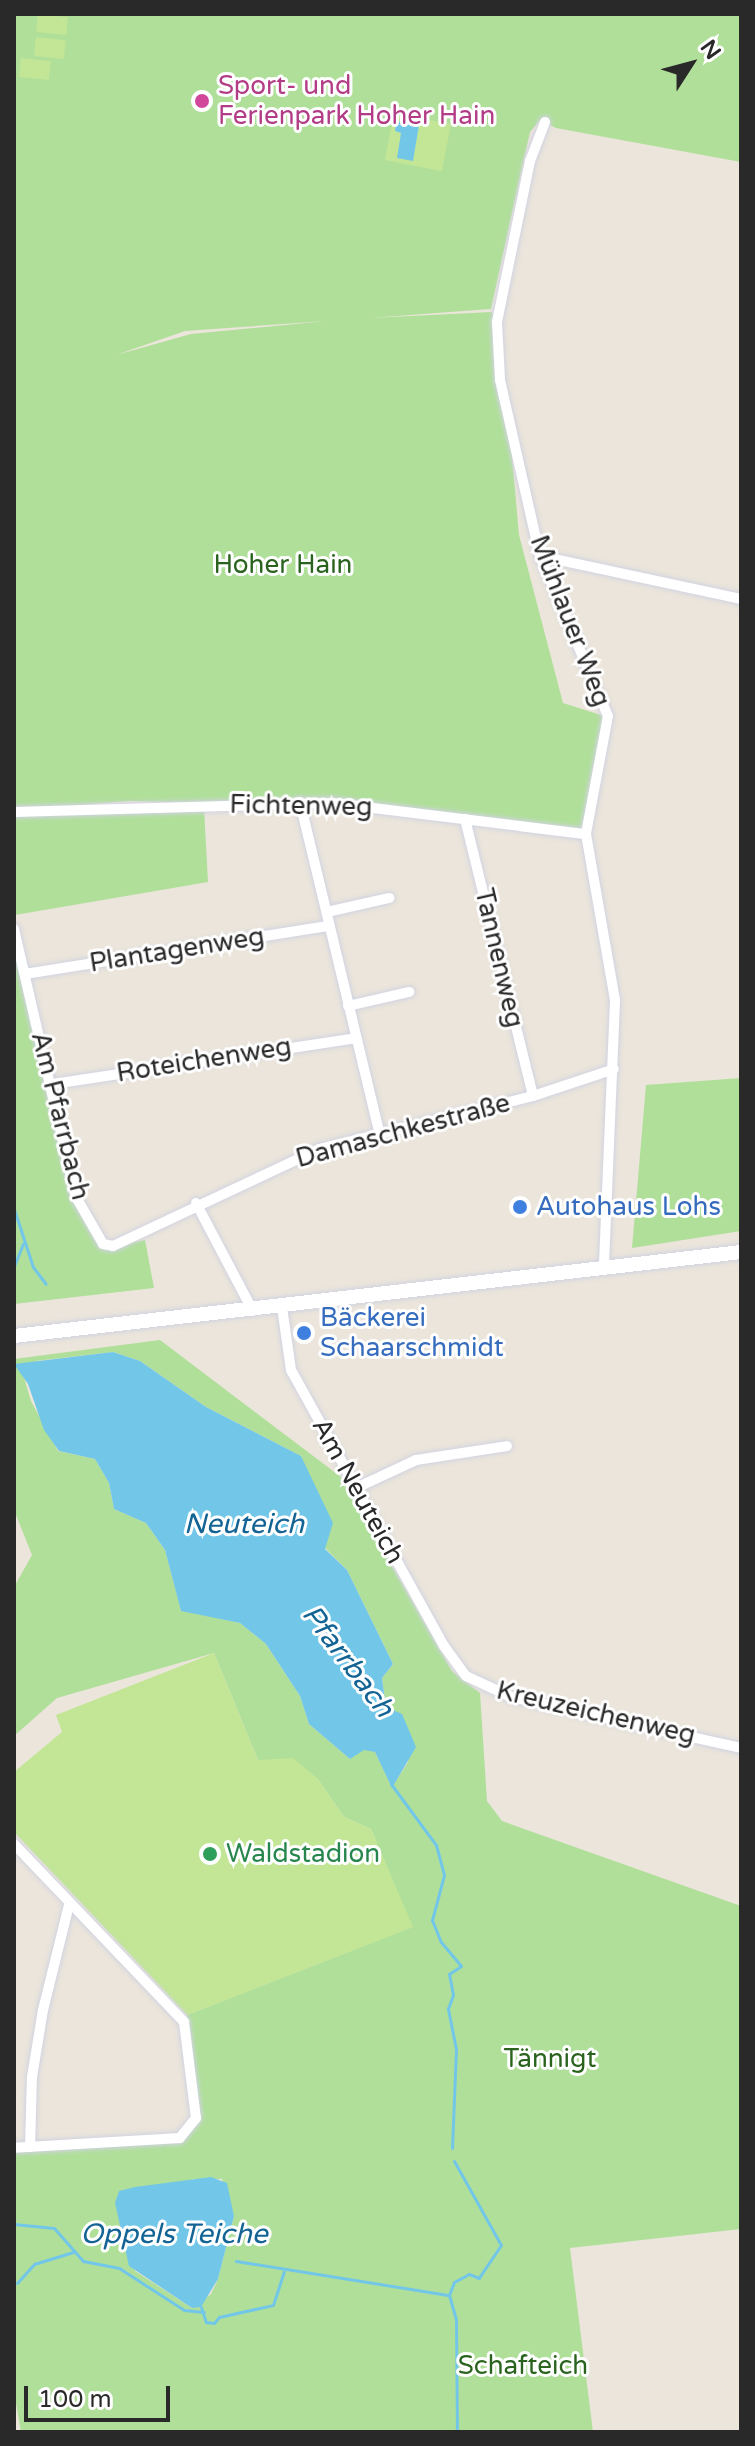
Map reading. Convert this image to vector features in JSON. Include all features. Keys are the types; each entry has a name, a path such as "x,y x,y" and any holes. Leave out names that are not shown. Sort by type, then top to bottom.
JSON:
{"main road":[{"path":"14,1336 253,1311 741,1252"}],"street":[{"name":"Mühlauer Weg","path":"545,122 530,161 497,322 500,380 540,556 608,716 586,834 612,974 614,1069 604,1269"},
{"path":"540,556 741,599"},
{"path":"300,802 380,1135"},
{"name":"Fichtenweg","path":"14,812 300,802 586,834"},
{"name":"Tannenweg","path":"465,819 533,1096"},
{"path":"327,912 389,898"},
{"name":"Plantagenweg","path":"25,974 329,926"},
{"name":"Am Pfarrbach","path":"14,929 53,1084 76,1197 93,1232 113,1246"},
{"path":"348,1006 409,992"},
{"name":"Roteichenweg","path":"53,1084 356,1038"},
{"name":"Damaschkestraße","path":"113,1246 196,1203 319,1149 533,1096 614,1069"},
{"path":"196,1203 253,1311"},
{"name":"Am Neuteich","path":"282,1307 291,1370 459,1666"},
{"path":"356,1488 416,1460 507,1446"},
{"name":"Kreuzeichenweg","path":"459,1666 476,1685 511,1697 741,1748"},
{"path":"14,1844 184,2022 196,2118 180,2138 14,2148"},
{"path":"30,2147 40,2023 69,1905"}],"green space":[{"name":"Hoher Hain","path":"14,14 741,14 741,162 556,128 540,120 530,132 491,309 369,318 492,312 508,411 519,535 563,703 604,716 586,834 376,807 128,801 14,810","holes":["326,321 191,334 116,355 185,331"]},
{"path":"38,14 68,17 66,35 36,32"},
{"path":"36,37 66,40 64,59 34,56"},
{"path":"21,58 51,61 49,80 19,77"},
{"path":"394,113 451,124 442,171 385,160"},
{"path":"204,809 208,882 15,915 14,815"},
{"path":"14,932 76,1197 93,1232 113,1246 145,1240 154,1288 14,1304"},
{"path":"741,1078 741,1231 632,1248 646,1085"},
{"name":"Tännigt","path":"160,1340 341,1477 452,1671 480,1693 487,1801 502,1821 741,1906 741,2229 570,2248 593,2432 21,2432 14,2392 14,2148 181,2138 194,2126 187,2015 412,1927 371,1829 344,1817 317,1778 258,1760 214,1653 57,1698 14,1736 14,1587 32,1555 14,1510 14,1359","holes":["113,1352 140,1361 206,1407 301,1456 325,1548 347,1570 393,1664 382,1678 386,1707 408,1762 392,1787 375,1752 364,1749 350,1759 309,1724 300,1696 266,1644 240,1623 181,1610 165,1550 146,1523 114,1509 109,1483 95,1459 58,1451 31,1401 23,1374 36,1361","192,2179 222,2179 234,2216 218,2279 211,2294 192,2308 135,2271 127,2253"]},
{"name":"Waldstadion","path":"214,1653 258,1760 293,1758 317,1778 344,1817 371,1829 413,1927 187,2015 14,1832 14,1772 62,1732 56,1715"}],"water":[{"path":"396,121 419,125 413,161 397,158 401,133 395,131"},
{"name":"Neuteich","path":"113,1352 140,1361 206,1407 301,1456 333,1523 325,1549 347,1570 393,1664 382,1678 386,1707 402,1714 416,1747 392,1788 375,1752 364,1750 350,1759 309,1724 300,1696 266,1644 240,1623 181,1611 165,1550 146,1523 114,1509 109,1483 95,1459 59,1451 44,1430 28,1384 14,1364"},
{"name":"Oppels Teiche","path":"211,2177 227,2183 234,2216 218,2279 201,2307 192,2308 129,2266 115,2203 119,2191"}],"waterway":[{"name":"Pfarrbach","path":"14,1209 33,1267 46,1284"},
{"name":"Pfarrbach","path":"14,1266 23,1244"},
{"name":"Pfarrbach","path":"391,1784 436,1845 444,1875 432,1920 441,1942 461,1966 449,1974 453,1995 448,2009 456,2049 452,2148"},
{"name":"Pfarrbach","path":"454,2161 501,2245 479,2278 469,2274 454,2282 449,2295 456,2320 457,2432"},
{"path":"14,2224 54,2228 83,2261 119,2268 184,2310 204,2312"},
{"path":"17,2283 34,2264 73,2252"},
{"path":"236,2261 449,2295"},
{"path":"201,2307 206,2322 214,2323 219,2317 273,2305 284,2272"}],"place":[{"name":"Sport- und Ferienpark Hoher Hain","path":"202,101"},
{"name":"Autohaus Lohs","path":"520,1207"},
{"name":"Bäckerei Schaarschmidt","path":"304,1333"},
{"name":"Waldstadion","path":"210,1854"}],"park label":[{"name":"Schafteich","path":"523,2366"}]}
